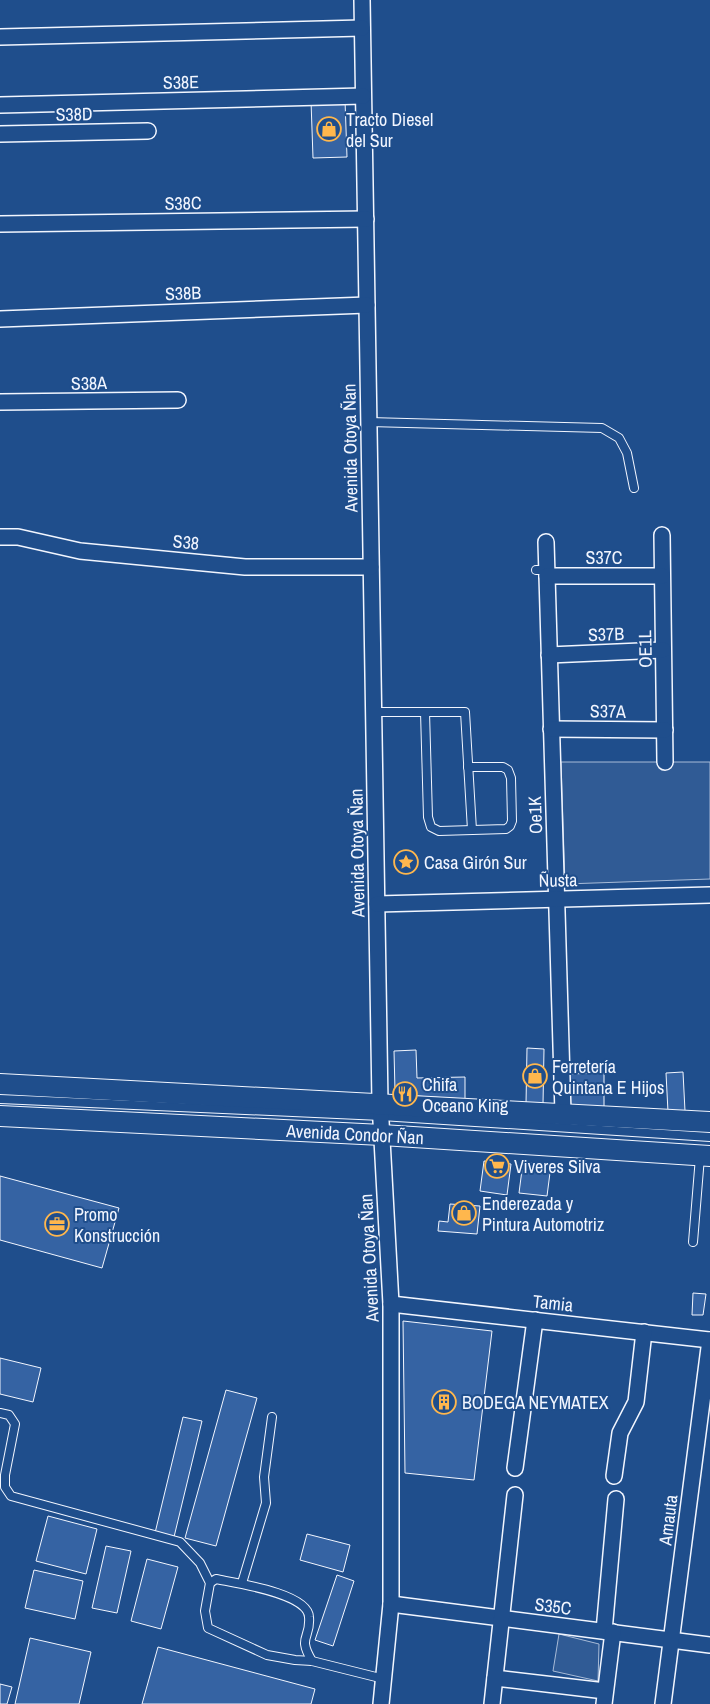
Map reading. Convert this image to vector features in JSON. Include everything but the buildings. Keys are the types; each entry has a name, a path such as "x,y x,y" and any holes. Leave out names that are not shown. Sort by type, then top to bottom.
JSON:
{"main road":[{"name":"Avenida Condor Ñan","path":"0,1084 381,1118 705,1155"},
{"name":"Avenida Condor Ñan","path":"0,1116 381,1118 563,1113 710,1122"}],"street":[{"name":"Avenida Otoya Ñan","path":"362,0 381,1118 391,1304 391,1604 381,1704"},
{"path":"0,37 362,28"},
{"name":"S38E","path":"0,105 364,96"},
{"name":"S38D","path":"0,134 148,131"},
{"name":"S38C","path":"0,224 366,220"},
{"name":"S38B","path":"0,319 367,305"},
{"name":"S38A","path":"0,402 178,400"},
{"name":"OE1L","path":"662,536 665,762"},
{"name":"S38","path":"0,537 18,537 80,551 245,567 371,567"},
{"name":"Oe1K","path":"546,542 543,572 549,655 563,1113"},
{"name":"S37C","path":"543,572 662,576"},
{"name":"S37B","path":"549,655 663,650"},
{"name":"S37A","path":"551,729 665,730"},
{"name":"Ñusta","path":"377,904 710,895"},
{"name":"Tamia","path":"391,1304 710,1340"},
{"path":"515,1468 535,1320"},
{"path":"614,1476 620,1433 636,1402 644,1332"},
{"name":"Amauta","path":"663,1704 710,1340"},
{"path":"492,1704 515,1495"},
{"path":"495,1678 604,1698 616,1499"},
{"name":"S35C","path":"391,1604 710,1645"}],"lane":[{"path":"369,422 602,428 619,438 627,453 634,488"},
{"path":"373,712 465,712 472,830"},
{"path":"425,712 428,817 431,827 439,831 506,829 510,826 511,778 508,770 502,768 468,767"},
{"path":"0,1099 710,1137"},
{"path":"693,1242 705,1155"},
{"path":"0,1412 9,1414 14,1424 4,1487 11,1496 180,1542 200,1563 210,1583 205,1611 208,1628 267,1655 312,1661 384,1679"},
{"path":"242,1583 266,1503 264,1476 272,1417"},
{"path":"210,1583 216,1579 242,1583 295,1599 305,1606 310,1615 304,1646 312,1661"}],"shaded area":[{"path":"561,762 710,762 710,879 565,884"},
{"path":"559,1634 599,1644 598,1681 553,1671"}],"place":[{"name":"Tracto Diesel del Sur","path":"329,129"},
{"name":"Casa Girón Sur","path":"406,862"},
{"name":"Ferretería Quintana E Hijos","path":"535,1076"},
{"name":"Chifa Oceano King","path":"405,1094"},
{"name":"Viveres Silva","path":"497,1166"},
{"name":"Enderezada y Pintura Automotriz","path":"464,1213"},
{"name":"Promo Konstrucción","path":"57,1224"},
{"name":"BODEGA NEYMATEX","path":"444,1402"}]}
